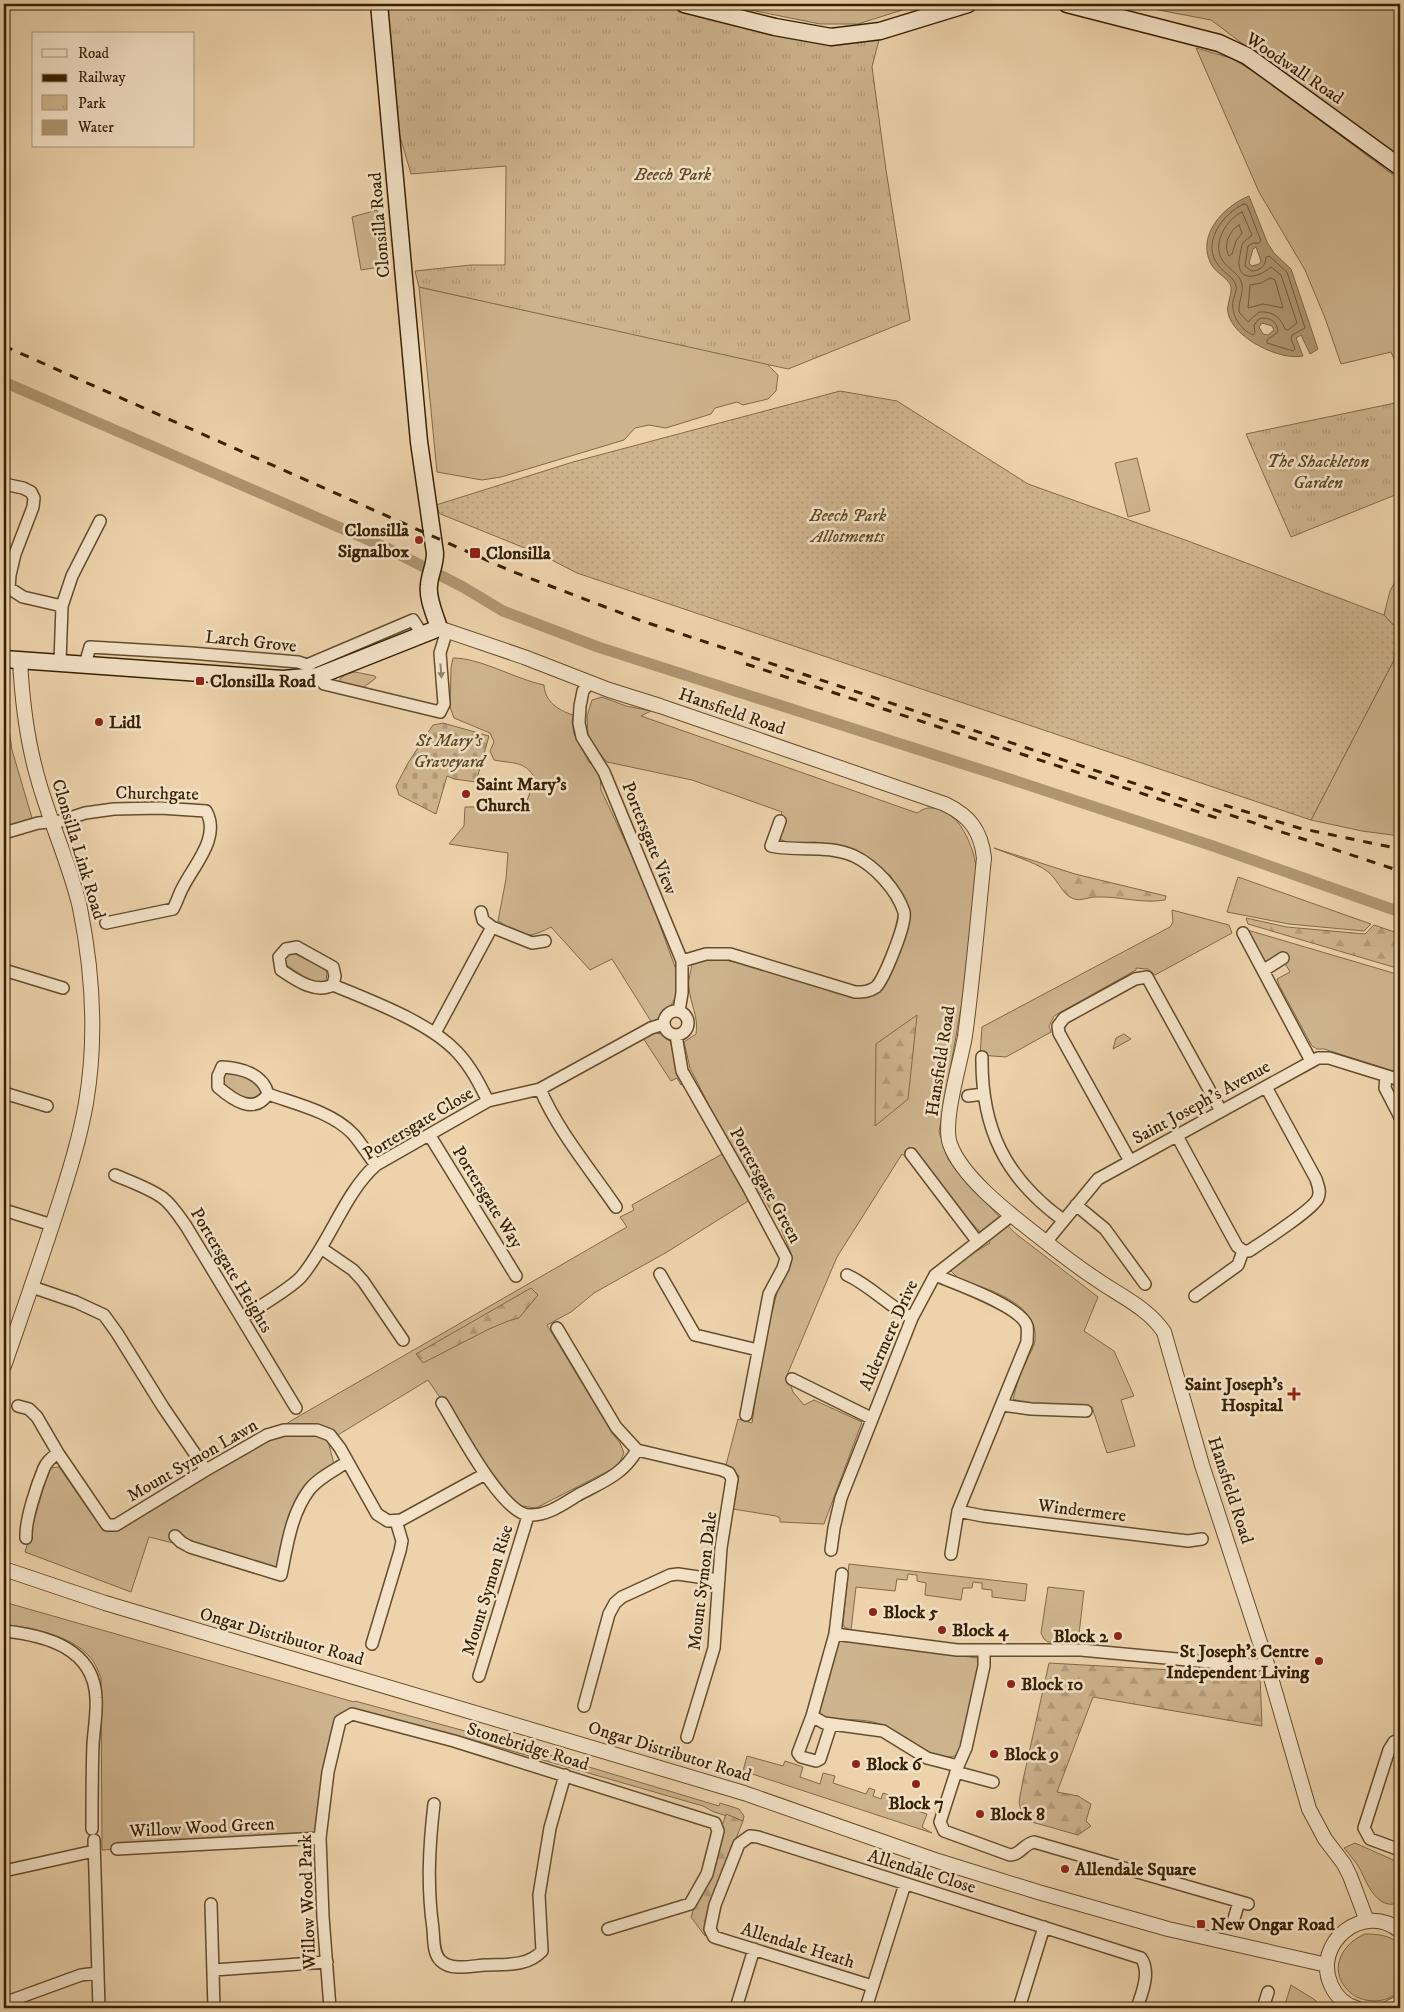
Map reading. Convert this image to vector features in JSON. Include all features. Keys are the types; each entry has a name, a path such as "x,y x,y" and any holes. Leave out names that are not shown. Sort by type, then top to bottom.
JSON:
{"main road":[{"name":"Clonsilla Road","path":"379,4 419,442 435,563 428,592 443,629"},
{"path":"684,4 775,27 831,37 880,31 968,4"},
{"name":"Woodwall Road","path":"1068,4 1219,43 1247,56 1400,167"},
{"path":"12,659 283,679 311,673 374,646 443,629"}],"street":[{"path":"4,484 23,488 31,492 34,498 33,507 15,554 10,575 10,588 23,597 62,606"},
{"path":"60,662 62,606 72,576 100,521"},
{"path":"311,673 324,684 440,712 444,704 440,653 443,629"},
{"name":"Hansfield Road","path":"443,629 589,683 945,804 958,811 970,822 982,843 984,858 965,1034 949,1119 949,1142 957,1158 984,1190 1012,1215 1096,1280 1148,1313 1156,1320 1164,1332 1202,1465 1267,1664 1310,1809 1324,1839 1344,1864 1367,1921"},
{"name":"Larch Grove","path":"84,664 90,647 298,662 311,673"},
{"name":"Larch Grove","path":"190,672 191,653"},
{"name":"Clonsilla Link Road","path":"4,1366 52,1225 83,1121 90,1069 93,1008 92,980 80,906 64,853 38,780 12,659"},
{"name":"Portersgate View","path":"589,683 584,691 580,706 582,737 604,772 682,961 682,993 679,1011"},
{"name":"Churchgate","path":"53,822 90,812 128,808 196,809 206,811 209,816 211,823 210,832 204,852 183,886 173,908 106,923"},
{"path":"682,961 706,954 730,954 855,992 869,992 878,985 893,954 904,914 898,898 884,879 854,856 824,848 771,846 780,821"},
{"path":"4,833 53,822"},
{"path":"481,912 483,920 492,927 532,943 545,941"},
{"path":"435,1033 492,927"},
{"path":"1243,933 1311,1062"},
{"path":"333,984 335,976 333,967 297,947 286,949 279,957 281,970 300,983 321,988 333,984 435,1033 463,1059 475,1075 488,1100"},
{"path":"1264,970 1283,958"},
{"path":"4,970 63,988"},
{"path":"1130,1161 1058,1033 1058,1026 1064,1018 1135,979 1147,977 1221,1111"},
{"path":"679,1011 686,1015 689,1023 685,1030 676,1035 667,1031 664,1024 669,1014 679,1011"},
{"name":"Portersgate Close","path":"242,1318 300,1278 321,1248 365,1175 376,1165 430,1136 488,1100 540,1089 651,1028 664,1024"},
{"name":"Portersgate Green","path":"676,1035 682,1071 748,1185 786,1258 783,1268 769,1294 746,1415"},
{"path":"982,1057 982,1084 989,1122 997,1144 1014,1173 1036,1198 1063,1220"},
{"name":"Saint Joseph's Avenue","path":"1046,1242 1098,1179 1318,1058 1328,1058 1400,1080"},
{"path":"1386,1076 1384,1088 1400,1117"},
{"path":"1177,1136 1237,1246 1243,1251 1249,1251 1300,1215 1317,1200 1319,1195 1316,1179 1266,1088"},
{"path":"540,1089 559,1125 616,1207"},
{"path":"4,1094 47,1106"},
{"path":"268,1094 320,1113 345,1127 353,1134 376,1165"},
{"path":"968,1096 984,1094"},
{"name":"Portersgate Way","path":"430,1136 516,1276"},
{"path":"911,1154 977,1242"},
{"name":"Portersgate Heights","path":"115,1175 150,1190 174,1209 296,1408"},
{"path":"1076,1205 1105,1229 1134,1275 1145,1284"},
{"path":"4,1210 52,1225"},
{"name":"Aldermere Drive","path":"832,1550 834,1528 841,1498 912,1318 935,1275 1012,1215"},
{"path":"321,1248 353,1270 363,1281 402,1340"},
{"path":"1195,1296 1238,1265 1243,1251"},
{"path":"660,1274 695,1335 758,1350"},
{"path":"847,1275 856,1279 898,1311 912,1318"},
{"path":"935,1275 1019,1314 1026,1326 1027,1342 958,1511 951,1554"},
{"path":"32,1287 76,1302 104,1315 117,1332 162,1407 206,1470"},
{"path":"442,1403 484,1474 507,1503 518,1512 528,1516 543,1514 622,1471 637,1450 616,1428 557,1328"},
{"name":"Aldermere Drive","path":"792,1379 871,1418"},
{"path":"1002,1405 1047,1410 1086,1411"},
{"name":"Mount Symon Lawn","path":"18,1406 29,1409 37,1417 58,1453 107,1524 116,1525 267,1435 284,1430 317,1430 330,1435 377,1514 388,1521 396,1521"},
{"name":"Mount Symon Dale","path":"637,1450 722,1470 728,1473 732,1479 721,1548 714,1648 687,1736"},
{"path":"26,1538 27,1522 45,1467 51,1458 58,1453"},
{"path":"176,1536 181,1542 190,1547 281,1575 291,1528 300,1505 310,1488 347,1462"},
{"path":"372,1644 401,1546 401,1533 396,1521 484,1474"},
{"name":"Windermere","path":"958,1511 983,1516 1188,1541 1202,1539"},
{"name":"Mount Symon Rise","path":"479,1676 528,1516"},
{"name":"Ongar Distributor Road","path":"4,1569 104,1603 744,1793 938,1861 1038,1892 1168,1929 1327,1965"},
{"path":"584,1706 609,1614 615,1602 670,1575 678,1574 719,1580"},
{"path":"831,1725 820,1759 816,1761 801,1757 798,1753 812,1716 834,1634 842,1574"},
{"path":"4,1631 29,1633 58,1644 78,1654 90,1670 96,1697 93,1745 99,2008"},
{"path":"834,1634 984,1652 1082,1650 1209,1662 1267,1664"},
{"path":"984,1652 984,1666 966,1748 957,1769 940,1822 944,1832 1010,1855 1018,1853 1029,1843 1034,1842 1127,1867 1244,1903 1232,1922"},
{"name":"Stonebridge Road","path":"336,1735 340,1721 355,1714 565,1775 715,1823 718,1826 707,1874 690,1904 608,1929"},
{"path":"812,1716 818,1721 831,1725 864,1727 883,1731 927,1758 993,1782"},
{"name":"Willow Wood Park","path":"330,2008 320,1838 328,1772 336,1735"},
{"path":"1400,1739 1394,1742 1389,1750 1364,1828 1370,1838 1400,1850"},
{"path":"434,1804 430,1837 428,1895 436,1953 442,1962 452,1967 522,1964 535,1958 542,1951 539,1896 550,1828 565,1775"},
{"name":"Allendale Close","path":"714,1937 710,1929 715,1905 739,1844 750,1836 1141,1958 1145,1964 1146,1971 1138,2008"},
{"name":"Willow Wood Green","path":"117,1849 320,1838"},
{"path":"4,1871 94,1840"},
{"path":"866,2008 905,1884"},
{"path":"211,1904 214,2008"},
{"path":"1356,2008 1339,1997 1329,1981 1328,1954 1337,1937 1354,1924 1367,1921 1384,1922 1400,1929"},
{"path":"1019,2008 1044,1928"},
{"name":"Allendale Heath","path":"714,1937 872,1986"},
{"path":"736,2008 754,1949"},
{"path":"214,1970 327,1962"},
{"path":"4,2003 81,1975 98,1973"},
{"path":"1263,2008 1268,1992"},
{"path":"1389,2008 1400,2002"}],"green space":[{"name":"Beech Park","path":"386,4 671,4 727,19 880,36 872,67 910,320 788,369 419,287 415,271 471,265 505,265 506,166 411,174 397,126"},
{"path":"721,4 921,4 858,24 820,24"},
{"path":"1127,4 1400,4 1400,161 1211,20"},
{"path":"1196,48 1231,58 1258,74 1400,180 1400,368 1398,368 1391,352 1341,364 1325,318 1305,270 1259,192"},
{"path":"377,210 386,266 361,270 352,217"},
{"path":"419,287 766,363 778,375 776,391 768,399 743,405 737,402 715,408 711,414 666,428 649,425 635,428 624,440 501,477 482,480 437,472"},
{"name":"Beech Park Allotments","path":"840,391 897,401 1028,484 1188,541 1384,615 1396,628 1394,660 1311,820 577,573 542,555 443,515 439,513 436,505 573,462"},
{"name":"The Shackleton Garden","path":"1400,402 1400,493 1291,537 1246,434"},
{"path":"1137,458 1150,511 1128,517 1115,463"},
{"path":"1400,558 1400,836 1362,831 1311,820 1394,660 1396,628 1384,615 1390,591 1398,576"},
{"path":"453,658 475,661 544,685 550,701 562,711 573,715 574,734 589,762 600,773 601,790 643,879 678,975 677,991 672,1003 652,1023 612,959 590,970 551,927 529,935 519,933 498,921 506,879 508,853 449,844 464,826 465,807 489,807 494,813 499,813 511,805 527,801 535,778 522,765 494,760 490,751 494,742 490,733 454,718 450,707"},
{"path":"4,671 7,716 12,750 32,818 24,824 4,830"},
{"path":"355,672 375,676 376,678 360,690 340,683 340,679 346,674"},
{"path":"602,697 626,706 651,711 641,716 917,813 927,808 939,809 957,821 969,841 977,873 962,1002 939,1132 948,1159 966,1182 1015,1233 1098,1297 1084,1331 1114,1351 1134,1396 1121,1400 1135,1446 1107,1453 1092,1407 1052,1408 1032,1405 1013,1399 1020,1376 1035,1341 1034,1328 1029,1316 1020,1307 996,1292 958,1278 951,1271 953,1265 990,1243 935,1182 902,1154 837,1257 787,1375 793,1392 804,1405 814,1400 862,1422 824,1524 780,1522 780,1518 776,1516 733,1509 739,1476 726,1465 738,1419 752,1423 763,1346 778,1289 791,1263 791,1253 779,1224 761,1193 667,1252 594,1293 571,1312 547,1325 612,1433 620,1443 624,1453 618,1466 536,1508 522,1506 507,1496 428,1380 328,1441 334,1464 307,1482 293,1508 279,1566 269,1567 149,1537 131,1592 25,1552 49,1468 59,1467 93,1516 108,1528 121,1526 294,1419 627,1227 620,1217 634,1210 632,1205 731,1149 690,1068 684,1042 696,1034 697,1028 689,984 692,964 714,958 760,967 849,995 869,997 881,989 904,901 890,875 846,850 815,842 791,844 777,838 782,812 692,780 607,762 595,748 588,734 587,716 592,700"},
{"name":"St Mary's Graveyard","path":"443,723 489,736 476,782 454,779 447,776 436,814 399,795 396,786 408,763 433,725"},
{"path":"994,848 1075,874 1166,896 1165,900 1147,901 1105,897 1073,899 1042,868"},
{"path":"1238,877 1371,924 1364,931 1289,924 1227,912"},
{"path":"1172,910 1229,925 1232,933 1155,975 1148,969 1136,968 1136,970 1054,1016 1049,1026 1051,1032 1006,1057 980,1055 982,1027 1170,927 1173,922"},
{"path":"1246,918 1287,927 1365,934 1374,925 1400,934 1400,969 1248,924"},
{"path":"1244,929 1400,975 1400,1073 1312,1046 1279,985 1277,979 1290,972 1281,956 1266,961 1261,958"},
{"path":"291,952 323,968 327,972 326,981 321,984 303,976 285,964 283,955"},
{"path":"917,1015 908,1099 875,1126 876,1044"},
{"path":"656,1033 666,1035 671,1043 677,1067 685,1082 681,1085 677,1078 671,1081 643,1038"},
{"path":"1124,1034 1131,1039 1113,1049 1116,1038"},
{"path":"222,1067 259,1078 263,1101 239,1102 217,1082"},
{"path":"531,1288 538,1295 519,1318 489,1329 423,1363 416,1354"},
{"path":"849,1564 1027,1584 1025,1601 992,1597 992,1590 982,1589 982,1583 973,1582 972,1588 963,1588 961,1600 925,1595 926,1583 917,1581 917,1575 908,1574 907,1580 897,1579 895,1591 856,1587 851,1630 844,1627 843,1623"},
{"path":"1048,1587 1084,1591 1079,1634 1077,1634 1075,1641 1048,1642 1041,1633"},
{"path":"4,1602 354,1702 509,1743 719,1806 720,1803 739,1809 744,1816 743,1821 714,1812 703,1806 463,1737 354,1709 341,1714 336,1723 315,1837 102,1850 101,1678 92,1659 72,1643 50,1634 4,1624"},
{"path":"845,1640 977,1658 979,1662 961,1747 957,1755 947,1757 928,1752 880,1724 822,1716 818,1709 833,1653 839,1642"},
{"path":"1049,1663 1260,1675 1262,1726 1093,1697 1057,1792 1078,1796 1091,1804 1086,1821 1091,1826 1078,1835 1021,1819 1019,1802"},
{"path":"747,1756 783,1766 785,1761 803,1767 800,1777 820,1784 823,1773 835,1776 833,1783 866,1794 869,1788 875,1790 873,1796 881,1799 883,1793 892,1796 890,1802 927,1814 922,1827 932,1833 743,1771"},
{"path":"726,1814 743,1821 726,1863 705,1936 691,1917"},
{"path":"1355,1843 1400,1863 1400,1902 1386,1903 1380,1901 1375,1896 1357,1865 1344,1848"},
{"path":"1365,1934 1391,1938 1400,1950 1400,1988 1391,1997 1384,2000 1370,2001 1357,1997 1344,1986 1340,1978 1338,1969 1343,1953 1348,1945"},
{"path":"1291,1985 1315,2000 1323,2008 1284,2008"}],"water":[{"path":"1249,196 1267,242 1274,253 1291,269 1318,349 1310,354 1301,335 1296,338 1303,356 1282,355 1259,346 1248,339 1232,322 1228,313 1231,287 1228,281 1211,264 1207,253 1207,243 1210,232 1222,214","holes":["1256,247 1261,261 1259,264 1252,266 1249,263 1253,249","1262,323 1272,326 1274,330 1268,335 1263,334 1259,327"]}],"waterway":[{"path":"4,382 387,548 463,587 503,611 598,647 1213,846 1400,912"}],"railway":[{"path":"4,346 511,571 642,621 1400,871"},
{"path":"746,664 1217,818"},
{"path":"1224,805 1299,828 1400,849"}],"place":[{"name":"Clonsilla Signalbox","path":"419,540"},
{"name":"Clonsilla","path":"475,553"},
{"name":"Clonsilla Road","path":"200,681"},
{"name":"Lidl","path":"99,722"},
{"name":"Saint Mary's Church","path":"466,794"},
{"name":"Saint Joseph's Hospital","path":"1294,1394"},
{"name":"Block 5","path":"873,1612"},
{"name":"Block 4","path":"942,1630"},
{"name":"Block 2","path":"1118,1636"},
{"name":"St Joseph's Centre Independent Living","path":"1319,1661"},
{"name":"Block 10","path":"1011,1684"},
{"name":"Block 9","path":"994,1754"},
{"name":"Block 6","path":"856,1764"},
{"name":"Block 7","path":"916,1784"},
{"name":"Block 8","path":"980,1814"},
{"name":"Allendale Square","path":"1065,1869"},
{"name":"New Ongar Road","path":"1201,1924"}]}
